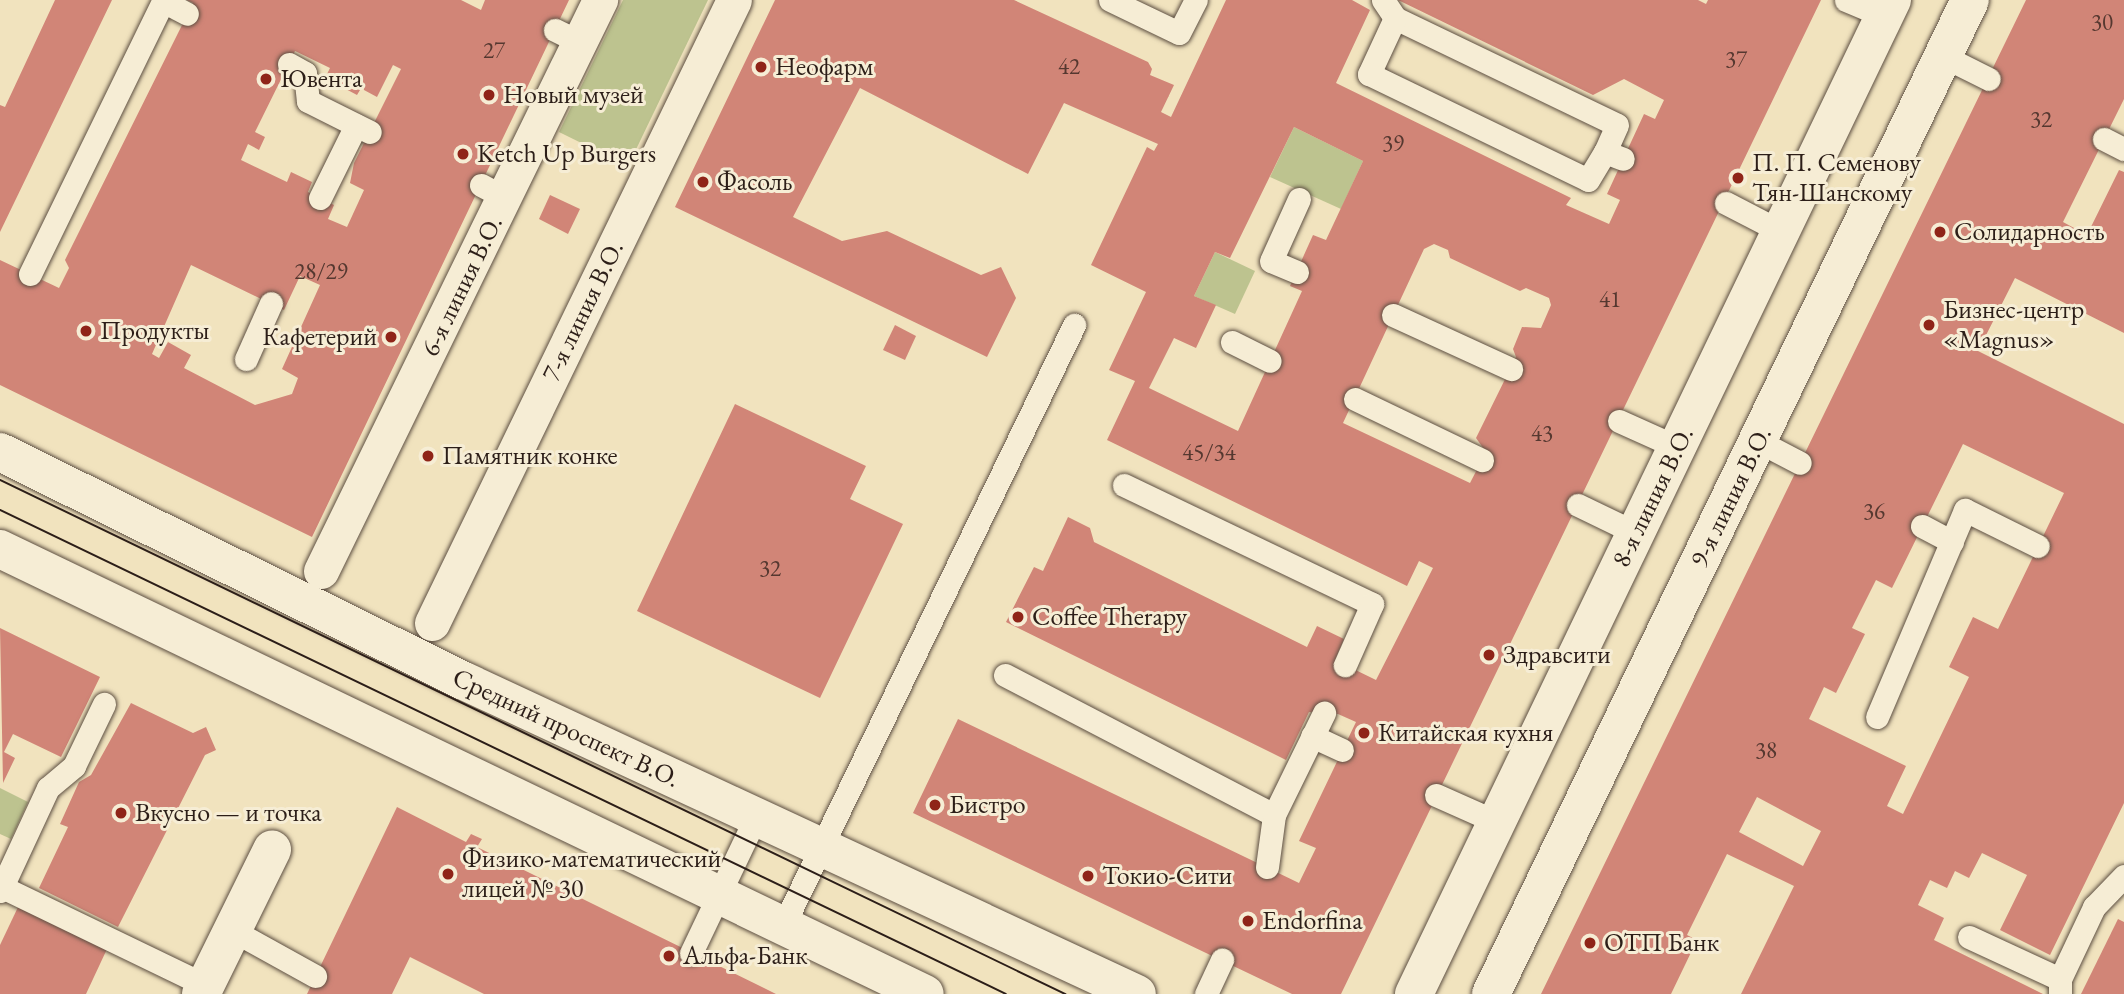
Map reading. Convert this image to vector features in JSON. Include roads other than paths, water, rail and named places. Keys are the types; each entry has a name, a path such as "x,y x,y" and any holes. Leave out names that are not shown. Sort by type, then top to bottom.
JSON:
{"main road":[{"name":"9-я линия В.О.","path":"1491,994 1970,0"},
{"name":"8-я линия В.О.","path":"1414,994 1888,8"},
{"name":"Средний проспект В.О.","path":"0,452 464,681 1137,994"},
{"path":"0,549 925,994"},
{"path":"203,990 272,850"}],"street":[{"name":"6-я линия В.О.","path":"321,571 493,191 568,36 600,0"},
{"name":"7-я линия В.О.","path":"432,623 734,0"}],"lane":[{"path":"1110,0 1179,33 1196,0"},
{"path":"1846,0 1888,8"},
{"path":"30,274 163,1 187,14"},
{"path":"1389,9 1617,125 1614,155 1588,180 1369,74 1389,9"},
{"path":"1943,56 1989,79"},
{"path":"289,64 305,73 308,101 363,128 320,198"},
{"path":"1297,272 1271,261 1299,199"},
{"path":"1726,203 1780,231"},
{"path":"246,359 271,303"},
{"path":"1394,315 1511,369"},
{"path":"783,926 1074,325"},
{"path":"1232,342 1270,361"},
{"path":"1354,399 1482,460"},
{"path":"1619,421 1677,447"},
{"path":"1758,441 1800,463"},
{"path":"1124,485 1372,604 1345,665"},
{"path":"1578,505 1636,533"},
{"path":"1877,717 1965,510 2038,546"},
{"path":"1922,526 1952,542"},
{"path":"1005,675 1274,815"},
{"path":"104,704 74,766 48,789 1,889 203,990"},
{"path":"1267,867 1274,815 1324,713"},
{"path":"1312,736 1342,750"},
{"path":"1436,794 1497,822"},
{"path":"691,953 756,817"},
{"path":"1969,937 2060,987 2094,907 2124,876"},
{"path":"232,930 315,976"},
{"path":"1206,994 1222,960"}],"tram line":[{"path":"0,480 1065,994"},
{"path":"0,510 1006,994"}],"place":[{"name":"Неофарм","path":"761,67"},
{"name":"Ювента","path":"266,79"},
{"name":"Новый музей","path":"489,95"},
{"name":"Ketch Up Burgers","path":"463,154"},
{"name":"П. П. Семенову Тян-Шанскому","path":"1738,178"},
{"name":"Фасоль","path":"703,182"},
{"name":"Солидарность","path":"1940,232"},
{"name":"Бизнес-центр «Magnus»","path":"1929,325"},
{"name":"Продукты","path":"86,331"},
{"name":"Кафетерий","path":"391,337"},
{"name":"Памятник конке","path":"428,456"},
{"name":"Coffee Therapy","path":"1018,617"},
{"name":"Здравсити","path":"1489,655"},
{"name":"Китайская кухня","path":"1364,733"},
{"name":"Бистро","path":"935,805"},
{"name":"Вкусно — и точка","path":"121,813"},
{"name":"Физико-математический лицей № 30","path":"448,874"},
{"name":"Токио-Сити","path":"1088,876"},
{"name":"Endorfina","path":"1248,921"},
{"name":"ОТП Банк","path":"1590,943"},
{"name":"Альфа-Банк","path":"669,956"}]}
